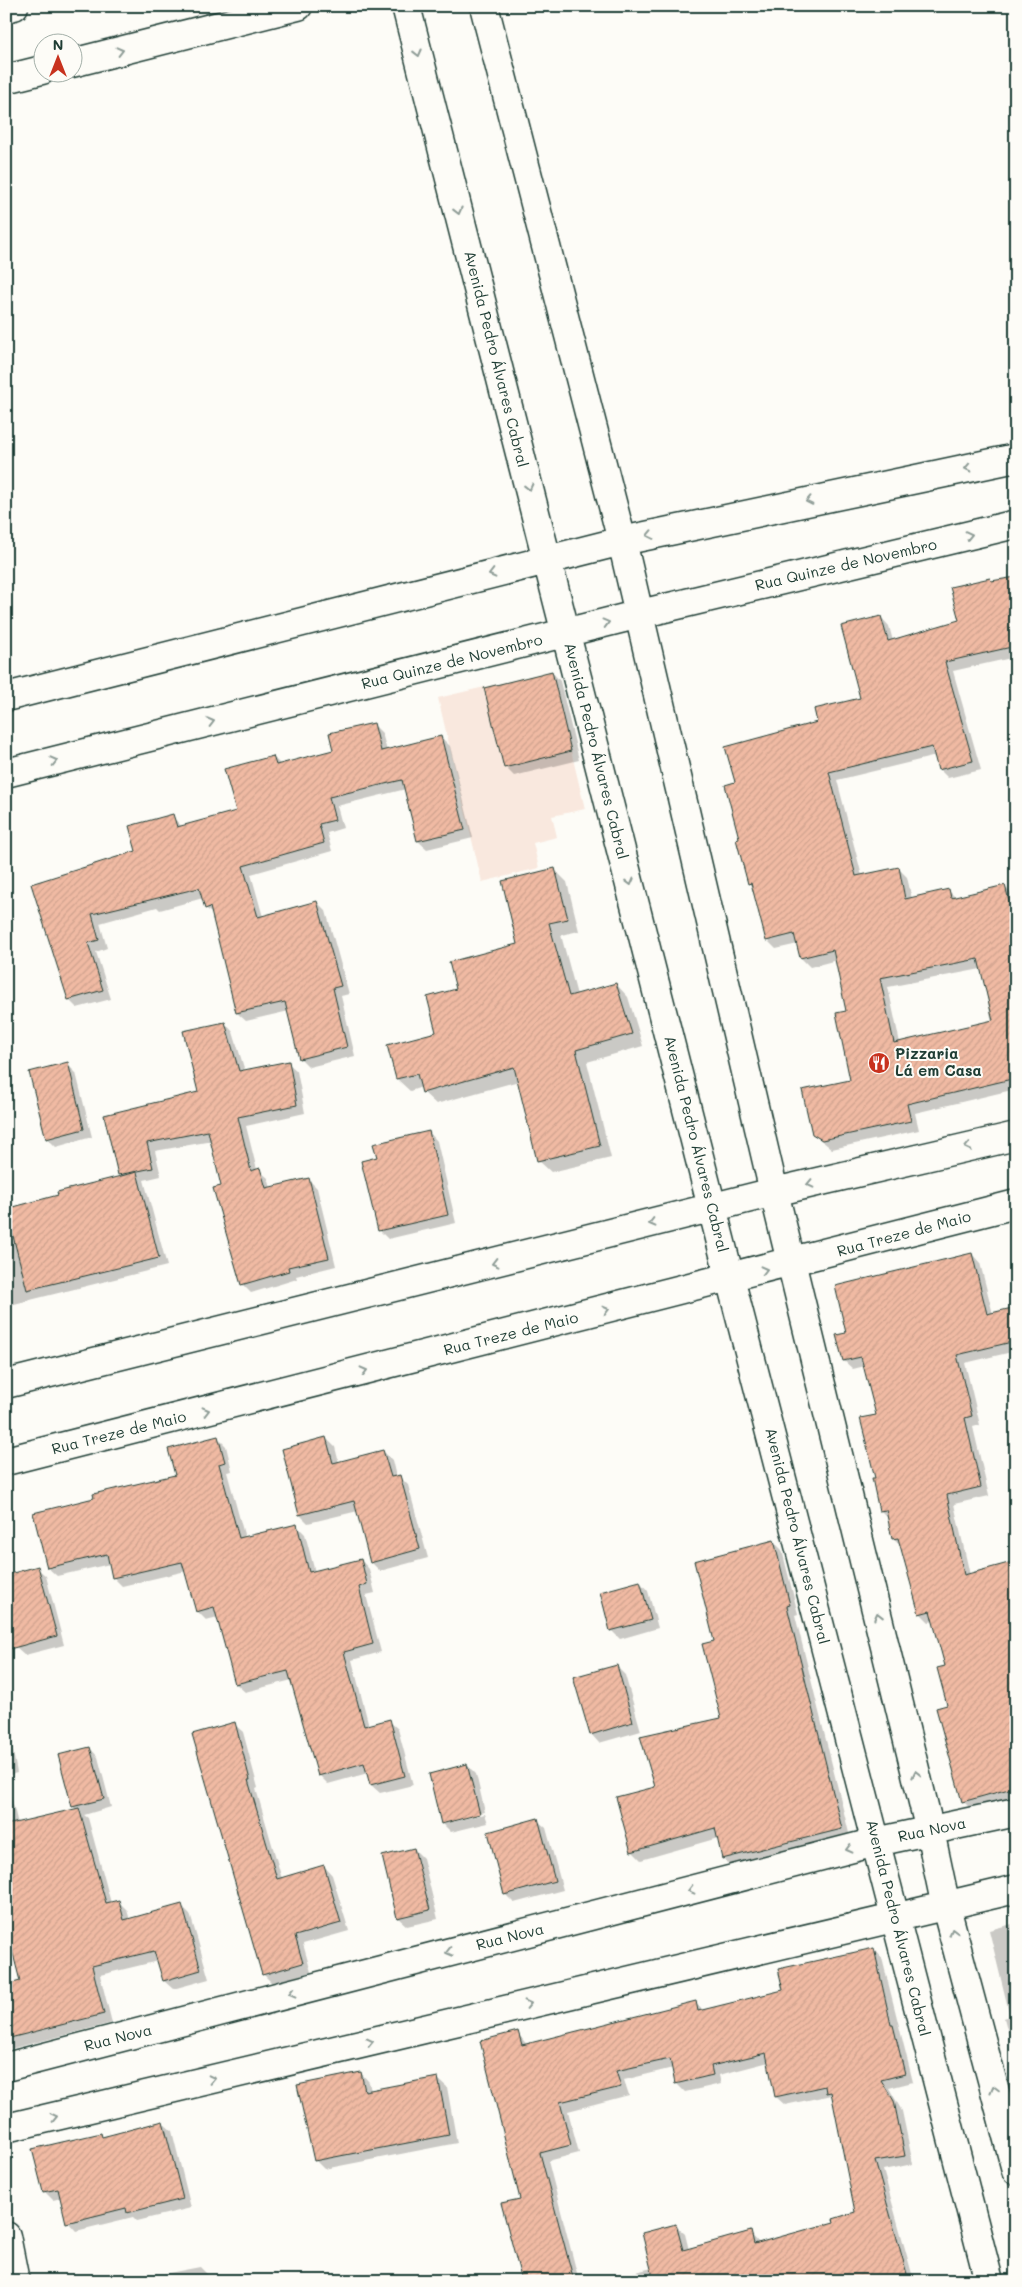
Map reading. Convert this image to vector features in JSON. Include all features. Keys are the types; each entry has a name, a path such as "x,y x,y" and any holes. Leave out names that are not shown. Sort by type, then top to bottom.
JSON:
{"street":[{"path":"6,8 14,6"},
{"path":"82,60 298,6"},
{"name":"Avenida Pedro Álvares Cabral","path":"406,6 714,1208 730,1278 989,2281"},
{"path":"484,6 640,614 774,1192 930,1830 946,1907 1016,2170"},
{"path":"6,79 32,72"},
{"path":"6,697 622,541 1016,458"},
{"name":"Rua Quinze de Novembro","path":"6,773 640,614 1016,524"},
{"path":"6,1384 774,1192 1016,1136"},
{"name":"Rua Treze de Maio","path":"6,1462 1016,1204"},
{"name":"Rua Nova","path":"6,2067 876,1842 1016,1812"},
{"path":"6,2128 1016,1889"},
{"path":"6,2236 15,2281"}],"shaded area":[{"path":"552,671 585,809 552,816 557,837 533,843 539,868 482,882 438,698"}],"building":[{"path":"1016,577 1016,646 945,662 973,761 938,770 932,747 829,772 856,876 899,867 905,899 949,889 951,898 1005,885 1016,929 1016,1078 907,1104 911,1121 822,1140 812,1134 802,1090 850,1080 836,1013 846,1011 833,950 800,958 794,934 766,941 751,883 748,884 736,839 739,838 725,785 735,782 725,747 817,722 814,709 860,698 841,626 881,616 888,641 959,620 950,587 990,578 991,581","holes":["978,959 993,1020 894,1043 880,978"]},
{"path":"552,671 571,751 504,768 484,688"},
{"path":"374,723 381,751 441,736 465,830 417,841 402,780 329,797 335,820 319,824 324,843 243,866 258,917 317,901 341,986 333,988 347,1047 299,1059 285,1002 236,1013 210,907 205,909 199,888 92,914 99,940 88,943 103,990 68,1000 31,884 136,851 129,826 173,814 177,827 236,811 224,769 273,756 276,765 333,750 329,733"},
{"path":"555,868 568,919 549,923 569,996 616,983 632,1034 576,1050 600,1146 537,1161 514,1067 422,1093 417,1074 396,1079 387,1045 436,1032 427,997 456,989 449,962 517,944 502,881"},
{"path":"225,1022 239,1071 289,1061 297,1105 238,1117 251,1171 260,1168 266,1188 309,1178 329,1258 288,1267 289,1271 241,1285 213,1188 221,1186 208,1131 147,1143 153,1168 118,1175 104,1115 198,1092 183,1031"},
{"path":"68,1062 84,1129 46,1139 29,1072"},
{"path":"429,1131 448,1215 378,1231 361,1161 377,1157 373,1144"},
{"path":"137,1172 159,1258 27,1290 6,1209 58,1195 57,1192"},
{"path":"972,1253 987,1314 1016,1307 1016,1341 957,1355 972,1416 965,1418 981,1487 947,1495 964,1575 1016,1561 1016,1787 962,1802 936,1708 947,1705 937,1668 945,1666 930,1611 919,1614 898,1538 892,1539 886,1510 879,1511 872,1478 875,1478 860,1418 876,1415 861,1357 843,1361 836,1335 846,1333 835,1286"},
{"path":"218,1436 225,1462 219,1464 239,1538 297,1524 309,1572 361,1559 367,1584 359,1587 373,1644 344,1652 364,1726 390,1719 405,1776 370,1785 364,1763 318,1776 288,1671 235,1684 214,1607 196,1612 182,1562 112,1578 107,1554 47,1568 33,1513 94,1498 93,1494 175,1475 168,1449"},
{"path":"326,1437 333,1463 383,1450 391,1477 400,1475 420,1549 370,1563 354,1501 299,1515 282,1449"},
{"path":"774,1540 790,1605 787,1606 842,1829 722,1859 715,1828 631,1852 616,1797 655,1787 640,1736 721,1718 702,1644 714,1641 694,1561"},
{"path":"38,1566 57,1636 6,1650 6,1575"},
{"path":"640,1581 651,1620 610,1631 600,1592"},
{"path":"617,1665 633,1722 590,1735 573,1677"},
{"path":"235,1722 250,1780 248,1780 277,1879 324,1865 341,1923 295,1936 303,1963 262,1975 192,1734"},
{"path":"90,1747 104,1799 72,1807 58,1755"},
{"path":"467,1764 480,1814 441,1824 429,1774"},
{"path":"79,1808 106,1903 119,1900 124,1920 182,1904 201,1970 163,1981 154,1951 92,1966 104,2014 6,2039 6,1985 20,1981 6,1927 6,1825"},
{"path":"538,1818 555,1881 504,1895 488,1832"},
{"path":"414,1848 430,1910 397,1918 382,1856"},
{"path":"874,1948 891,2025 893,2025 905,2074 881,2080 894,2101 905,2156 875,2161 909,2281 654,2281 642,2233 676,2224 683,2250 751,2231 754,2244 834,2222 833,2219 855,2212 831,2092 826,2093 825,2086 775,2097 766,2053 711,2066 713,2075 675,2084 670,2059 616,2071 621,2087 560,2102 571,2145 540,2153 574,2281 522,2281 501,2203 520,2199 480,2041 518,2031 522,2045 696,2001 698,2011 783,1990 778,1969"},
{"path":"361,2072 365,2091 438,2077 449,2135 314,2161 297,2085"},
{"path":"163,2121 183,2199 127,2213 126,2208 66,2223 58,2189 43,2192 32,2149 101,2133 102,2137"}],"place":[{"name":"Pizzaria Lá em Casa","path":"879,1063"}]}
